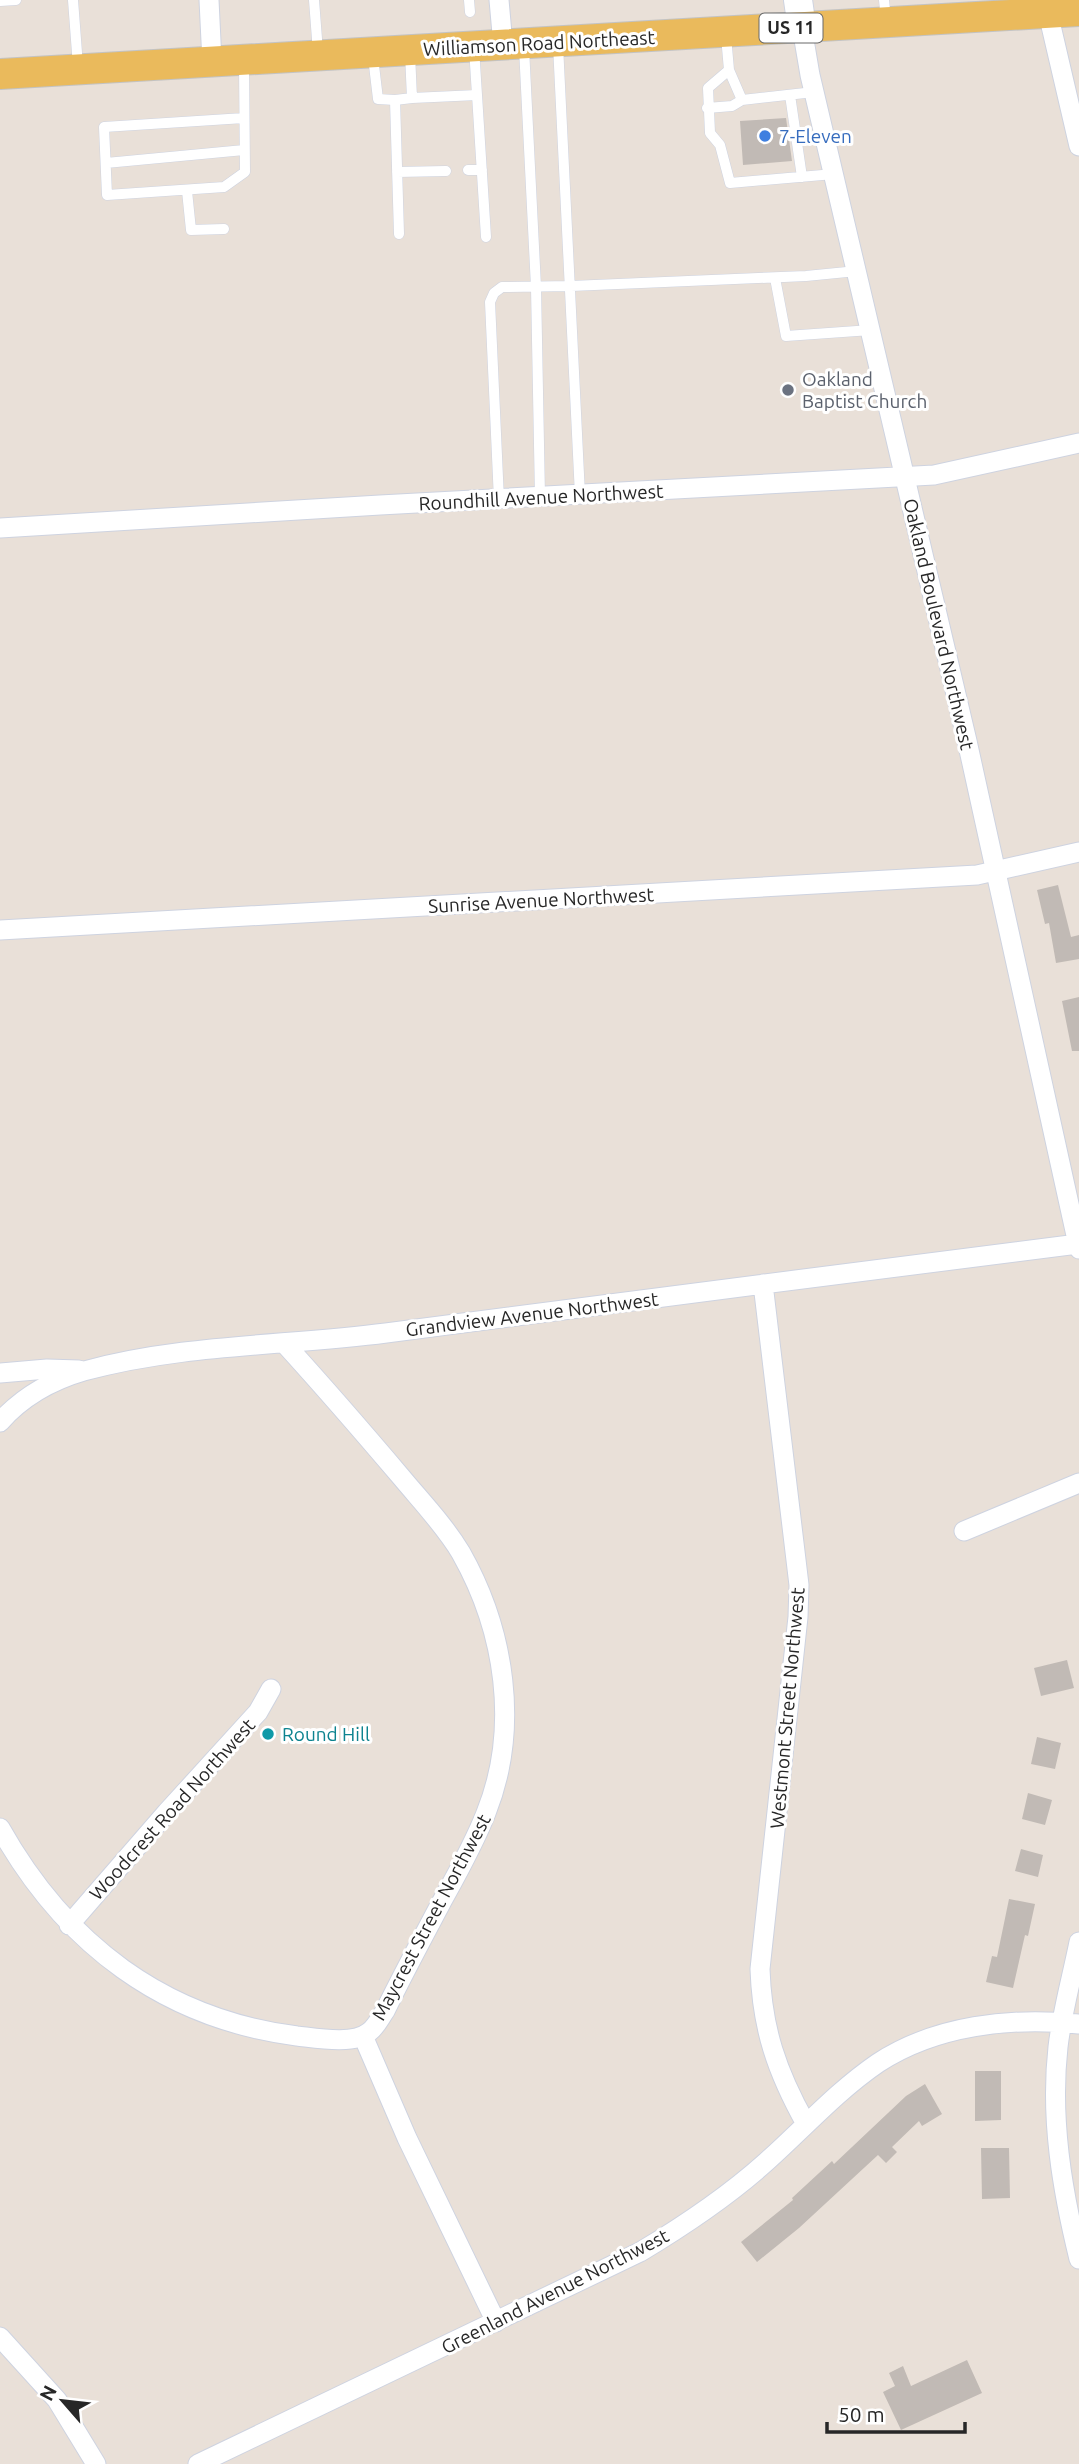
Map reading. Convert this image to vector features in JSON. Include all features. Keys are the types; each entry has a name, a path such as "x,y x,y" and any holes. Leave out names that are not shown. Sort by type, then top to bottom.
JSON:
{"main road":[{"name":"Williamson Road Northeast","path":"0,74 725,32 800,14 885,11 1079,12"}],"street":[{"path":"209,0 212,62"},
{"path":"499,0 500,45"},
{"path":"1048,13 1079,146"},
{"name":"Oakland Boulevard Northwest","path":"800,14 814,92 905,477 1079,1247"},
{"name":"Roundhill Avenue Northwest","path":"0,528 934,475 1079,443"},
{"name":"Sunrise Avenue Northwest","path":"0,930 963,876 995,872 1079,852"},
{"name":"Grandview Avenue Northwest","path":"0,1422 23,1401 47,1386 87,1371 131,1360 353,1337 763,1284 1079,1247"},
{"name":"Westmont Street Northwest","path":"763,1284 799,1585 798,1618 760,1969 761,1999 768,2041 779,2071 806,2124"},
{"name":"Maycrest Street Northwest","path":"284,1343 439,1522 459,1550 490,1620 503,1676 505,1704 502,1748 487,1812 385,2011 371,2031 363,2036 407,2138 496,2322"},
{"path":"0,1373 47,1369 87,1371"},
{"path":"964,1531 1079,1483"},
{"name":"Woodcrest Road Northwest","path":"69,1925 258,1712 271,1689"},
{"path":"0,1828 37,1887 69,1925 117,1966 152,1989 197,2011 262,2031 313,2038 354,2039 363,2036"},
{"path":"1079,1942 1071,2023 1056,2077 1063,2184 1079,2259"},
{"name":"Greenland Avenue Northwest","path":"198,2464 640,2252 686,2225 729,2194 843,2090 879,2063 902,2050 934,2037 974,2027 1014,2021 1071,2023"},
{"path":"0,2337 57,2400 96,2464"}],"lane":[{"path":"0,1 16,0"},
{"path":"73,0 79,70"},
{"path":"314,0 318,56"},
{"path":"469,0 470,12"},
{"path":"725,32 729,70 742,100"},
{"path":"558,42 580,495"},
{"path":"486,237 477,95 500,45"},
{"path":"500,45 536,287 540,497"},
{"path":"410,50 412,98"},
{"path":"372,53 378,99 477,95"},
{"path":"244,60 245,172 225,187 107,195 104,127 244,118"},
{"path":"729,70 708,88 707,108 710,133 720,145 730,183 834,174"},
{"path":"707,108 733,106 742,100 814,92"},
{"path":"790,95 802,177"},
{"path":"395,100 399,234"},
{"path":"106,163 244,150"},
{"path":"468,170 482,170"},
{"path":"397,172 446,171"},
{"path":"187,191 191,230 224,229"},
{"path":"499,500 490,302 494,293 502,287 775,278 857,271"},
{"path":"775,278 786,337 871,330"}],"building":[{"path":"786,118 792,161 743,165 740,121"},
{"path":"1058,885 1071,937 1079,935 1079,959 1056,963 1049,923 1045,924 1037,890"},
{"path":"1079,997 1079,1051 1072,1051 1062,1001"},
{"path":"1067,1660 1074,1688 1041,1696 1034,1668"},
{"path":"1037,1737 1061,1743 1055,1769 1031,1764"},
{"path":"1028,1793 1052,1800 1045,1825 1022,1819"},
{"path":"1021,1849 1043,1855 1038,1877 1015,1871"},
{"path":"1009,1899 1035,1904 1013,1988 986,1982 992,1956 997,1957"},
{"path":"975,2071 1001,2071 1001,2120 975,2121"},
{"path":"925,2084 942,2114 922,2126 919,2121 892,2147 897,2152 886,2163 878,2155 799,2228 757,2262 741,2242 793,2200 792,2198 832,2161 834,2164 906,2096"},
{"path":"981,2148 1009,2148 1010,2198 982,2199"},
{"path":"967,2360 982,2393 901,2430 883,2392 895,2386 889,2373 903,2366 911,2386"}],"place":[{"name":"7-Eleven","path":"765,136"},
{"name":"Oakland Baptist Church","path":"788,390"},
{"name":"Round Hill","path":"268,1734"}]}
